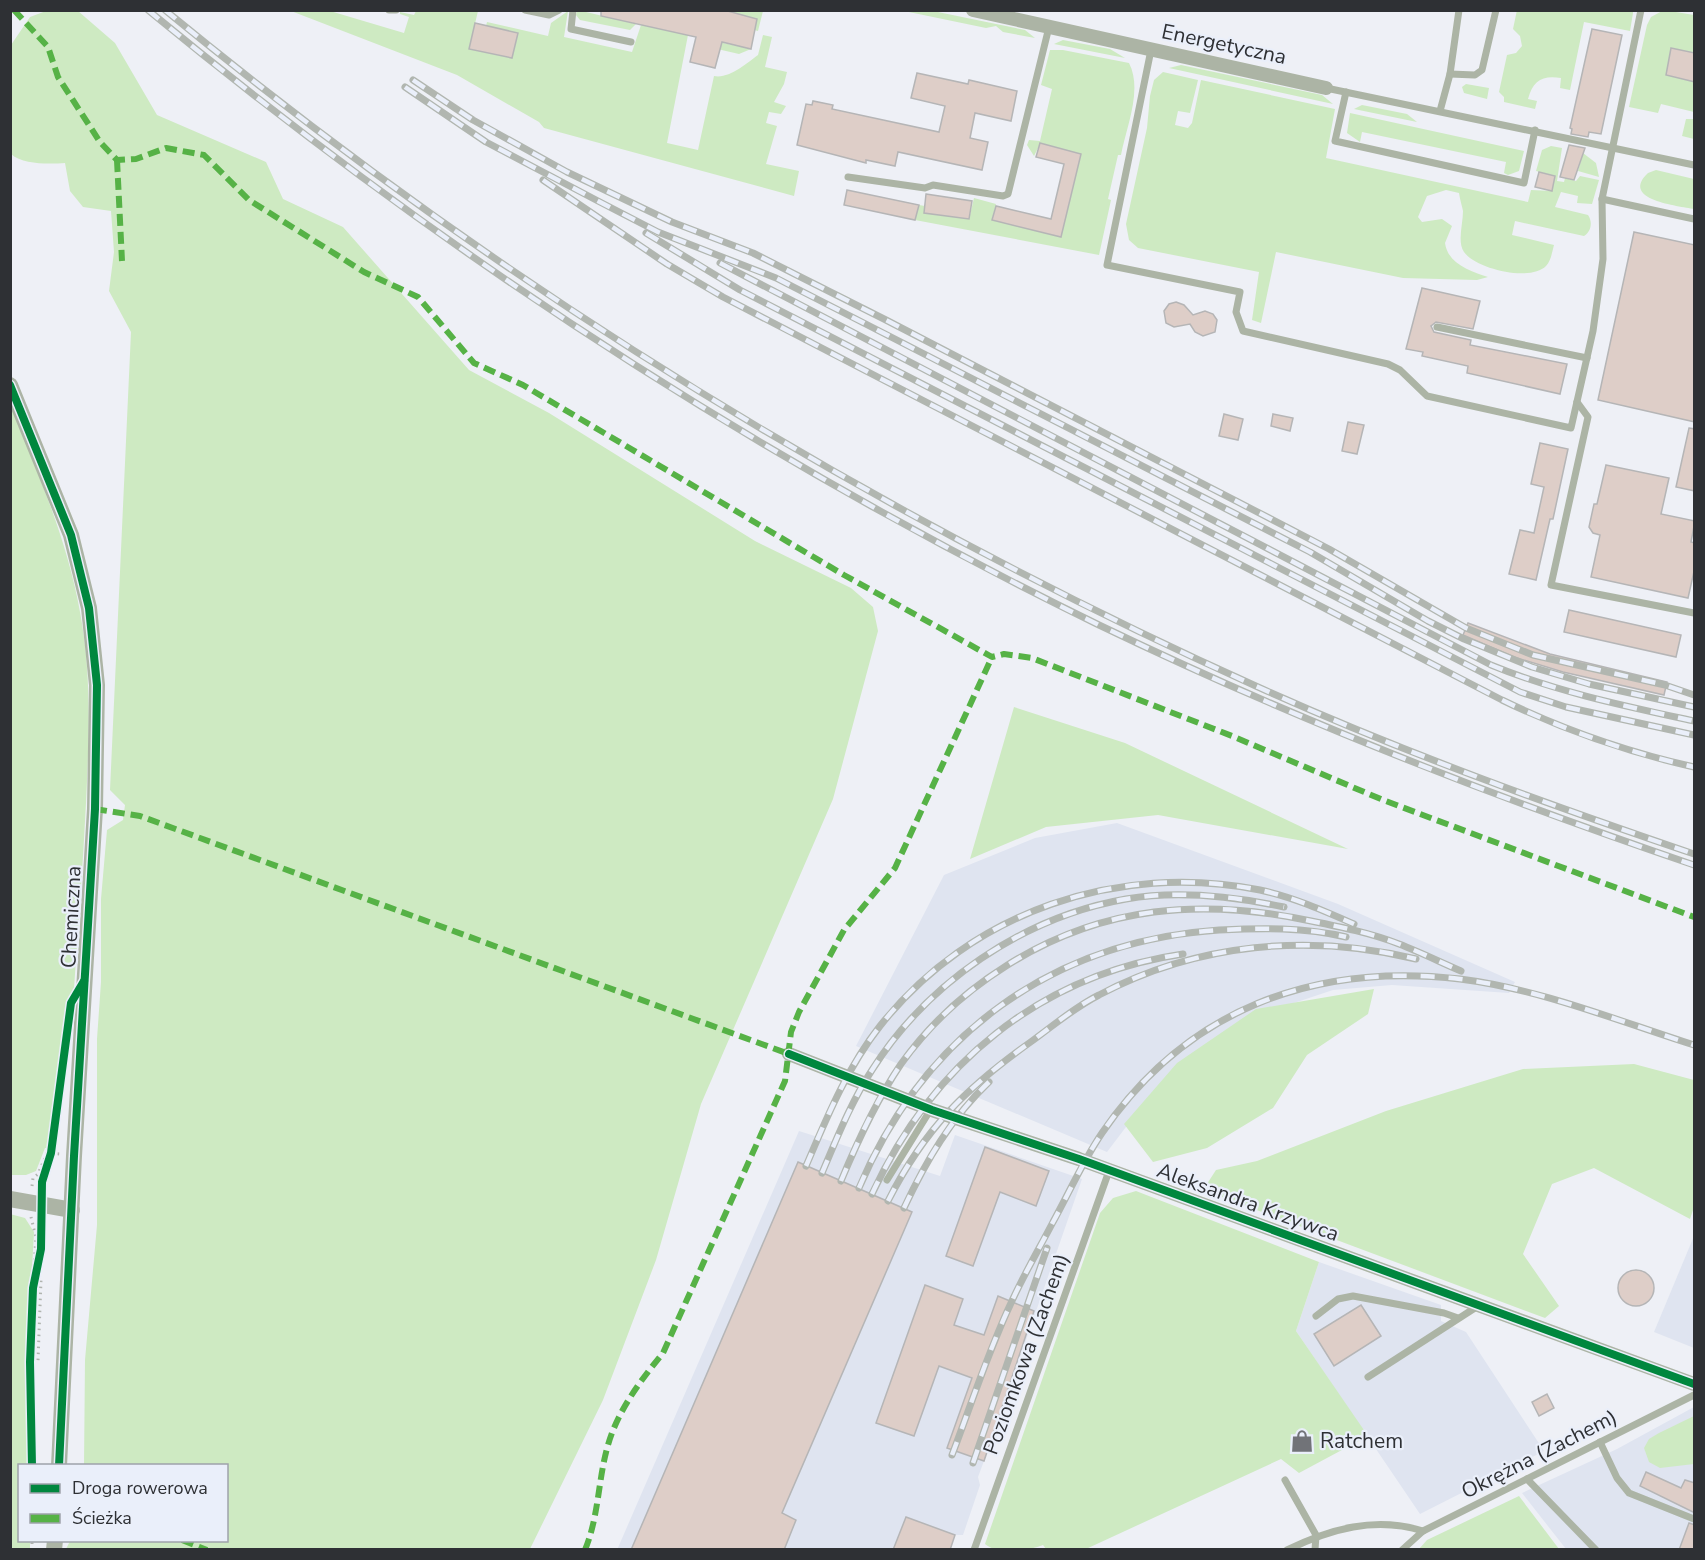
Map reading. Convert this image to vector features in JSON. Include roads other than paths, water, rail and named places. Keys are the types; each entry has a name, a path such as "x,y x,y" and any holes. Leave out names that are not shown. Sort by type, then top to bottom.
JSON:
{"street":[{"name":"Energetyczna","path":"973,10 1326,88"},
{"name":"Chemiczna","path":"10,385 71,535 89,608 96,662 98,712 95,809 74,1156 59,1464"},
{"name":"Aleksandra Krzywca","path":"789,1054 931,1109 1480,1304 1695,1384"},
{"path":"10,1199 72,1210"}],"lane":[{"path":"389,10 396,10"},
{"path":"525,10 549,15 559,10"},
{"path":"573,10 571,29 631,42"},
{"path":"1440,111 1450,74 1459,10"},
{"path":"1450,74 1475,75 1482,70 1496,10"},
{"path":"1150,50 1107,264 1240,292 1236,312 1243,331 1388,364 1409,378 1427,396 1571,428 1587,358 1603,259 1602,199 1641,10"},
{"path":"848,177 926,188 933,186 1003,196 1008,194 1049,27"},
{"path":"1326,88 1695,165"},
{"path":"1346,92 1335,141 1524,183 1536,130"},
{"path":"1602,199 1695,219"},
{"path":"1437,327 1587,358"},
{"path":"1577,402 1588,417 1551,585 1695,613"},
{"path":"887,1180 931,1109"},
{"name":"Poziomkowa (Zachem)","path":"974,1550 1109,1171"},
{"path":"1316,1316 1338,1299 1353,1296 1444,1312 1458,1318"},
{"path":"1368,1377 1480,1304"},
{"name":"Okrężna (Zachem)","path":"1402,1550 1423,1531 1695,1395"},
{"path":"1600,1442 1617,1478 1629,1493 1695,1519"},
{"path":"1527,1479 1596,1550"},
{"path":"1285,1480 1316,1536 1315,1550"},
{"path":"1287,1550 1326,1531 1398,1523 1423,1531"}],"railway":[{"path":"148,10 259,99 487,267 605,346 725,421 848,493 972,561 1099,625 1245,692 1467,783 1694,865"},
{"path":"165,10 291,110 421,206 554,298 689,385 827,467 968,545 1112,618 1258,687 1365,733 1474,776 1694,854"},
{"path":"413,80 473,120 567,172 672,222 753,253 886,320 1329,549 1466,628 1533,655 1665,685 1694,695"},
{"path":"405,87 486,142 598,201 658,232 776,278 1310,552 1428,621 1464,639 1532,667 1589,684 1694,707"},
{"path":"543,180 667,264 723,297 1502,700 1596,739 1694,767"},
{"path":"646,233 740,290 1520,692 1566,707 1694,735"},
{"path":"720,263 1491,665 1566,691 1694,721"},
{"path":"806,1166 848,1076 880,1026 917,986 958,952 1003,925 1051,904 1101,890 1154,883 1207,883 1260,890 1284,896 1354,924"},
{"path":"822,1173 857,1095 894,1038 949,982 1015,938 1051,921 1088,908 1146,896 1205,896 1284,907"},
{"path":"841,1181 883,1092 901,1064 936,1022 977,986 1006,966 1042,946 1079,930 1116,919 1154,912 1192,909 1271,914 1378,937 1461,971"},
{"path":"859,1188 886,1133 919,1085 957,1042 1001,1006 1049,976 1101,953 1158,938 1219,930 1267,929 1314,931 1346,937"},
{"path":"888,1201 902,1175 932,1131 967,1093 1008,1058 1073,1011 1136,977 1214,954 1295,945 1336,946 1416,959"},
{"path":"872,1194 897,1148 926,1105 959,1067 996,1034 1037,1005 1082,982 1131,965 1183,954"},
{"path":"952,1455 987,1359 1011,1303 1095,1144 1135,1090 1173,1055 1213,1026 1257,1004 1304,988 1354,979 1406,976 1460,979 1520,990 1694,1045"},
{"path":"904,1208 940,1141 963,1110 989,1082"},
{"path":"973,1463 1047,1248"}],"place":[{"name":"Ratchem","path":"1302,1441"}]}
